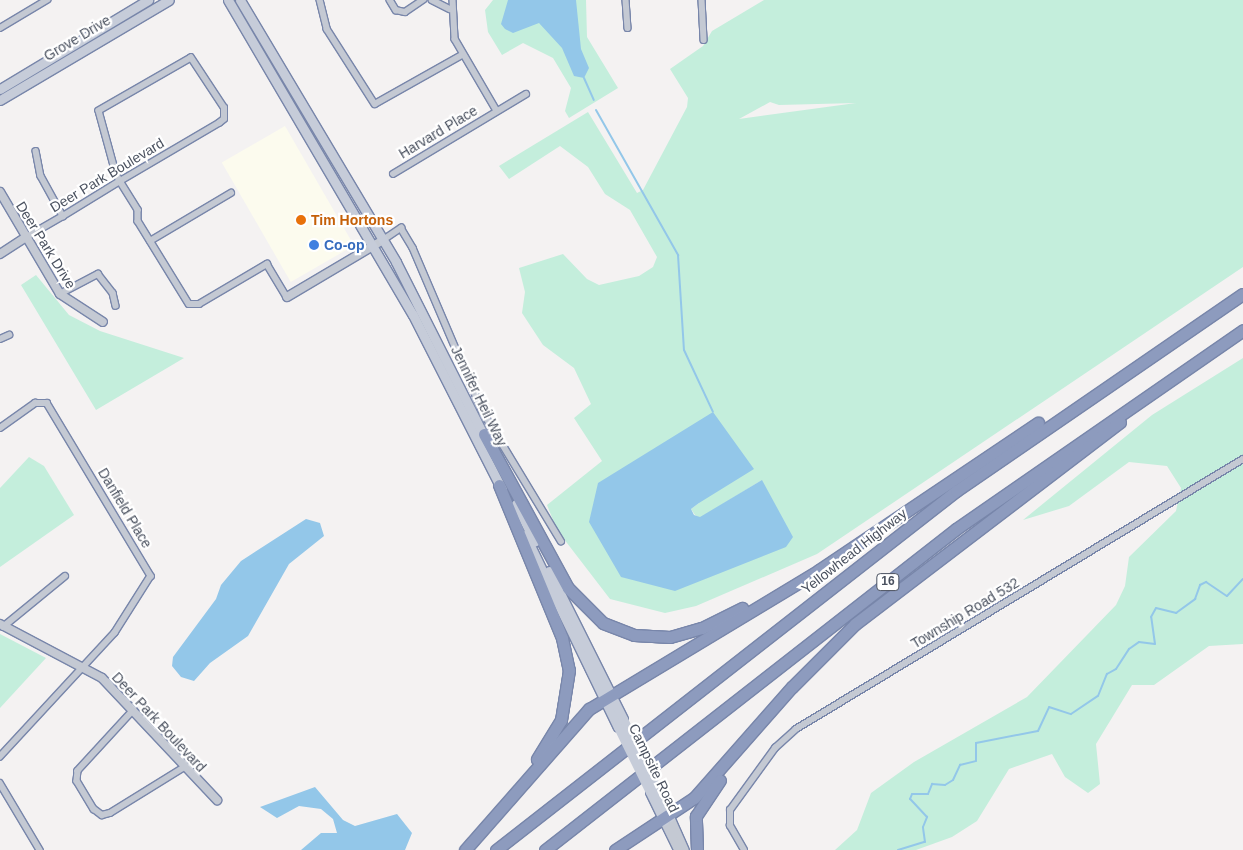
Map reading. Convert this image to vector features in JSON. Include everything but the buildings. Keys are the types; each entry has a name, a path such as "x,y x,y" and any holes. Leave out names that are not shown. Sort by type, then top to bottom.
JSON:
{"highway":[{"name":"Yellowhead Highway","path":"496,850 888,543 1105,385 1243,294"},
{"name":"16","path":"545,850 956,529 1243,330"},
{"path":"615,850 667,819 694,798 826,651 878,605 1183,370"},
{"path":"468,847 589,709 800,582 1023,433 1105,385"},
{"path":"484,434 568,588 590,613 617,630 655,638 687,634 800,582"},
{"path":"468,847 550,740 561,720 569,684 562,638 499,485"},
{"path":"697,850 695,826 702,804 774,708"}],"main road":[{"name":"Grove Drive","path":"0,89 148,0"},
{"name":"Grove Drive","path":"0,100 168,0"},
{"name":"Jennifer Heil Way","path":"240,0 384,240 484,434 607,697"},
{"name":"Jennifer Heil Way","path":"228,2 374,246 607,697"},
{"name":"Campsite Road","path":"607,697 667,819"}],"street":[{"path":"0,28 47,0"},
{"path":"320,0 327,29 375,104 462,55"},
{"path":"390,0 396,10 405,12 423,0"},
{"path":"432,0 450,9"},
{"path":"453,0 450,9 462,55 497,112"},
{"path":"626,0 628,28"},
{"path":"702,0 704,40"},
{"name":"Deer Park Boulevard","path":"0,254 25,238 63,216 226,116 197,62 188,58 105,106 100,119 120,181"},
{"name":"Harvard Place","path":"393,174 526,94"},
{"path":"36,151 41,176 63,216"},
{"path":"120,181 150,241 192,305 267,264 287,297 384,240"},
{"name":"Deer Park Drive","path":"0,192 25,238 60,294 103,322"},
{"path":"150,241 231,193"},
{"name":"Jennifer Heil Way","path":"384,240 401,228 483,412 561,541"},
{"path":"60,294 98,274 113,293 116,306"},
{"path":"0,339 9,335"},
{"name":"Danfield Place","path":"0,428 35,404 47,403 151,576 115,633 84,667"},
{"name":"Township Road 532","path":"744,850 729,818 735,802 774,748 796,729 1243,459"},
{"path":"2,626 65,576"},
{"name":"Deer Park Boulevard","path":"2,626 84,667 134,710 183,768 217,800"},
{"path":"0,757 84,667"},
{"path":"134,710 78,771 77,781 94,809 102,815 110,814 183,768"},
{"path":"0,783 40,850"},
{"name":"Campsite Road","path":"667,819 678,850"},
{"name":"Campsite Road","path":"667,819 685,850"}],"shaded area":[{"path":"285,126 354,246 291,282 222,162"}],"green space":[{"path":"493,0 586,0 587,37 618,88 569,118 565,111 571,88 553,58 523,43 502,55 488,32 485,10"},
{"path":"764,0 1243,0 1243,267 817,554 696,606 665,613 610,599 557,530 547,505 602,461 574,418 591,404 574,368 543,345 522,313 525,292 519,268 563,254 587,279 599,285 639,276 653,267 657,257 630,210 605,194 588,167 560,146 509,179 499,166 588,112 637,193 643,190 687,107 688,98 670,69 703,46 712,31","holes":["770,102 779,105 856,103 739,119","713,412 699,503 691,509 695,515 700,518 762,480 621,577"]},
{"path":"36,275 69,315 100,331 184,358 96,410 21,285"},
{"path":"1243,358 1243,644 1209,646 1154,685 1132,685 1096,744 1100,784 1088,793 1065,777 1052,754 1009,769 977,821 952,837 916,850 835,850 857,830 871,793 914,762 1027,697 1116,605 1125,586 1129,557 1176,511 1181,488 1167,466 1129,462 1069,506 1023,520 1152,415"},
{"path":"29,457 44,466 74,515 0,567 0,488"},
{"path":"0,634 46,658 0,708"}],"water":[{"path":"508,0 576,0 581,49 589,68 584,78 574,76 562,48 539,23 513,33 505,29 501,24"},
{"path":"713,412 754,469 691,509 694,515 700,517 762,480 793,537 786,547 675,591 621,577 589,522 598,483"},
{"path":"306,519 320,523 324,536 289,564 248,636 210,663 194,681 181,677 172,666 173,657 216,599 221,585 241,561"},
{"path":"315,787 343,820 355,826 397,814 412,833 405,850 301,850 321,833 337,833 333,819 321,809 299,806 277,818 260,807"}],"waterway":[{"path":"584,78 594,100"},
{"path":"596,110 678,255 684,350 713,412"},
{"path":"898,850 925,842 923,827 927,817 910,799 912,794 928,794 932,784 945,785 953,780 960,765 976,761 976,743 1038,731 1049,707 1071,714 1098,696 1107,674 1116,669 1129,649 1139,642 1155,644 1151,617 1156,608 1176,613 1195,599 1200,585 1206,582 1227,596 1243,579"}],"place":[{"name":"Tim Hortons","path":"301,220"},
{"name":"Co-op","path":"314,245"}]}
